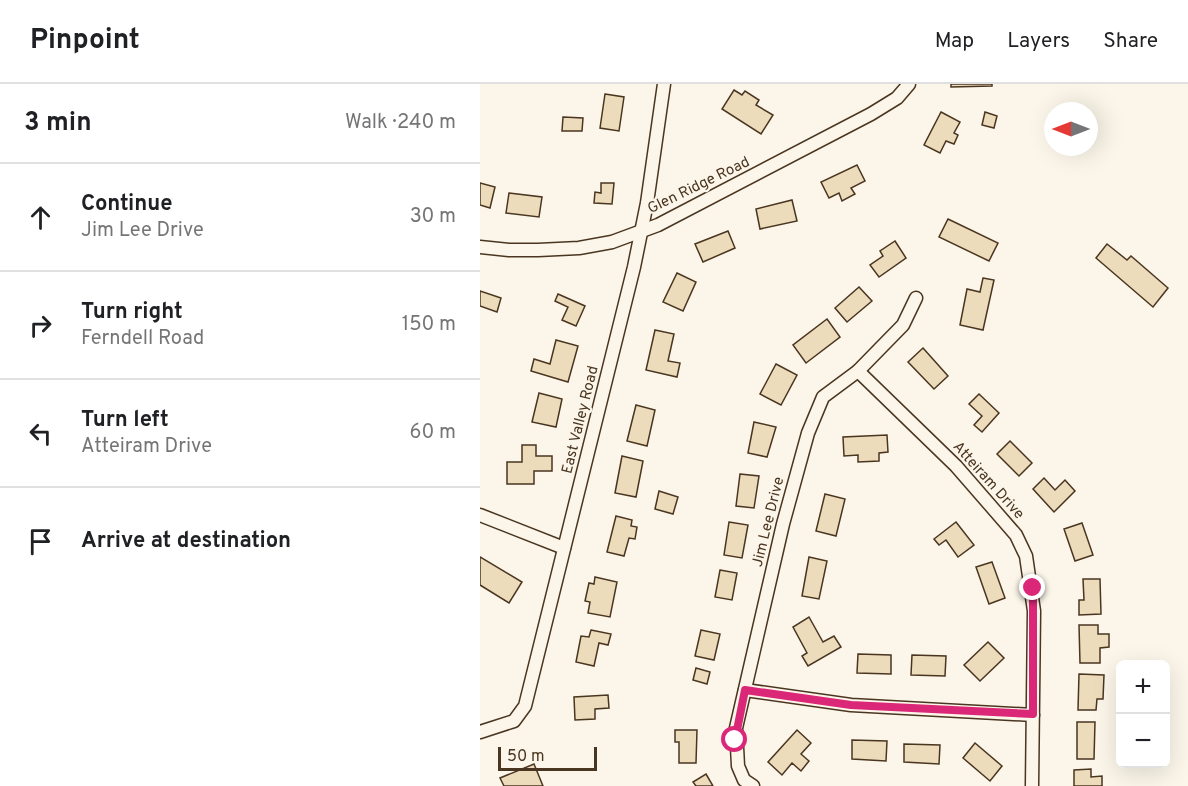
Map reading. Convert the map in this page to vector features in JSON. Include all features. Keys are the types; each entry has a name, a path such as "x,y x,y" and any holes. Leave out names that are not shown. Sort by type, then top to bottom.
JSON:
{"street":[{"name":"East Valley Road","path":"480,732 514,721 525,706 641,231 663,84"},
{"name":"Glen Ridge Road","path":"480,247 509,250 579,248 612,242 641,231 774,166 870,114 897,98 909,84"},
{"name":"Jim Lee Drive","path":"753,786 744,780 736,753 735,728 783,524 811,424 823,398 858,371 903,325 916,298"},
{"name":"Atteiram Drive","path":"858,371 956,466 1016,535 1026,556 1033,588 1032,786"},
{"path":"480,515 564,548"},
{"path":"745,690 851,705 1033,714"}],"building":[{"path":"951,84 992,84 992,86 951,87"},
{"path":"734,90 742,95 745,91 759,100 756,105 773,115 761,134 722,109"},
{"path":"605,94 624,97 619,131 600,128"},
{"path":"941,112 960,122 954,133 958,135 954,144 946,141 940,153 924,145"},
{"path":"985,112 997,116 994,128 982,125"},
{"path":"563,117 583,118 582,131 562,131"},
{"path":"857,165 865,181 851,188 855,194 842,201 839,193 829,198 821,182"},
{"path":"480,183 495,187 490,208 480,205"},
{"path":"601,183 614,183 612,204 594,203 595,192 601,193"},
{"path":"509,193 542,197 539,217 506,213"},
{"path":"792,200 797,221 760,229 756,209"},
{"path":"948,219 998,243 989,261 939,237"},
{"path":"728,231 735,248 703,262 695,244"},
{"path":"895,241 906,258 879,277 870,265 883,256 880,251"},
{"path":"1107,244 1127,260 1131,256 1168,288 1153,307 1096,258"},
{"path":"677,273 696,282 683,311 663,302"},
{"path":"983,278 994,280 983,330 960,325 967,289 980,292"},
{"path":"859,287 872,301 847,322 835,308"},
{"path":"480,291 501,298 497,312 480,306"},
{"path":"558,294 585,306 576,326 562,320 568,307 555,301"},
{"path":"827,319 840,337 806,363 793,345"},
{"path":"655,330 674,334 668,361 680,363 677,377 646,370"},
{"path":"556,340 578,346 568,382 531,371 534,359 550,364"},
{"path":"923,348 948,376 934,389 908,362"},
{"path":"776,364 797,375 781,405 760,394"},
{"path":"539,393 562,399 556,427 532,422"},
{"path":"979,394 999,413 982,432 974,425 982,416 969,404"},
{"path":"636,405 655,410 647,446 627,441"},
{"path":"754,422 776,427 767,457 748,453"},
{"path":"887,435 888,452 879,453 879,461 858,462 858,455 844,456 843,437"},
{"path":"1010,441 1032,463 1019,476 997,454"},
{"path":"522,445 536,445 536,456 552,456 552,471 534,471 534,484 507,484 507,462 522,462"},
{"path":"622,456 643,461 636,497 615,493"},
{"path":"740,474 759,476 754,508 736,506"},
{"path":"1044,478 1055,490 1065,480 1075,491 1054,512 1033,489"},
{"path":"659,491 678,497 673,514 655,509"},
{"path":"825,494 845,499 836,536 816,531"},
{"path":"616,516 632,520 631,526 637,527 635,539 629,538 624,556 607,552"},
{"path":"729,522 748,525 742,558 724,555"},
{"path":"956,522 974,545 958,557 946,540 939,545 934,539"},
{"path":"1082,523 1093,555 1075,561 1064,529"},
{"path":"480,557 522,582 509,603 480,585"},
{"path":"809,557 827,561 819,599 802,596"},
{"path":"992,562 1005,598 989,604 976,567"},
{"path":"720,570 737,573 732,600 715,597"},
{"path":"595,577 617,582 610,617 588,613 590,602 585,601 589,583 594,584"},
{"path":"1083,579 1100,579 1101,614 1079,615 1079,600 1084,600"},
{"path":"809,617 823,642 834,636 841,647 808,666 802,656 807,653 793,627"},
{"path":"1079,625 1098,625 1098,634 1109,634 1109,647 1100,648 1100,663 1080,663"},
{"path":"591,630 611,634 608,645 599,643 594,666 576,662 581,636 589,637"},
{"path":"701,630 720,634 714,660 695,656"},
{"path":"988,642 1004,658 980,681 964,665"},
{"path":"858,654 891,655 891,674 857,673"},
{"path":"912,655 946,656 945,676 911,675"},
{"path":"696,668 710,672 707,684 693,680"},
{"path":"1079,674 1104,675 1103,699 1097,699 1096,710 1078,710"},
{"path":"608,695 609,708 595,709 595,719 575,720 574,697"},
{"path":"1077,722 1095,722 1094,759 1077,759"},
{"path":"675,730 697,730 696,763 679,763 679,742 675,742"},
{"path":"797,730 811,743 801,754 809,761 801,771 792,763 782,775 768,762"},
{"path":"852,740 887,741 886,761 852,759"},
{"path":"975,743 1002,766 990,781 963,758"},
{"path":"904,744 940,745 939,764 904,762"},
{"path":"534,764 543,786 504,786 500,778"},
{"path":"1091,769 1091,777 1102,776 1102,786 1074,786 1074,770"},
{"path":"706,774 713,786 696,786 693,782"}],"route":[{"path":"735,740 735,728 745,690 851,705 1033,714 1033,588"}]}
